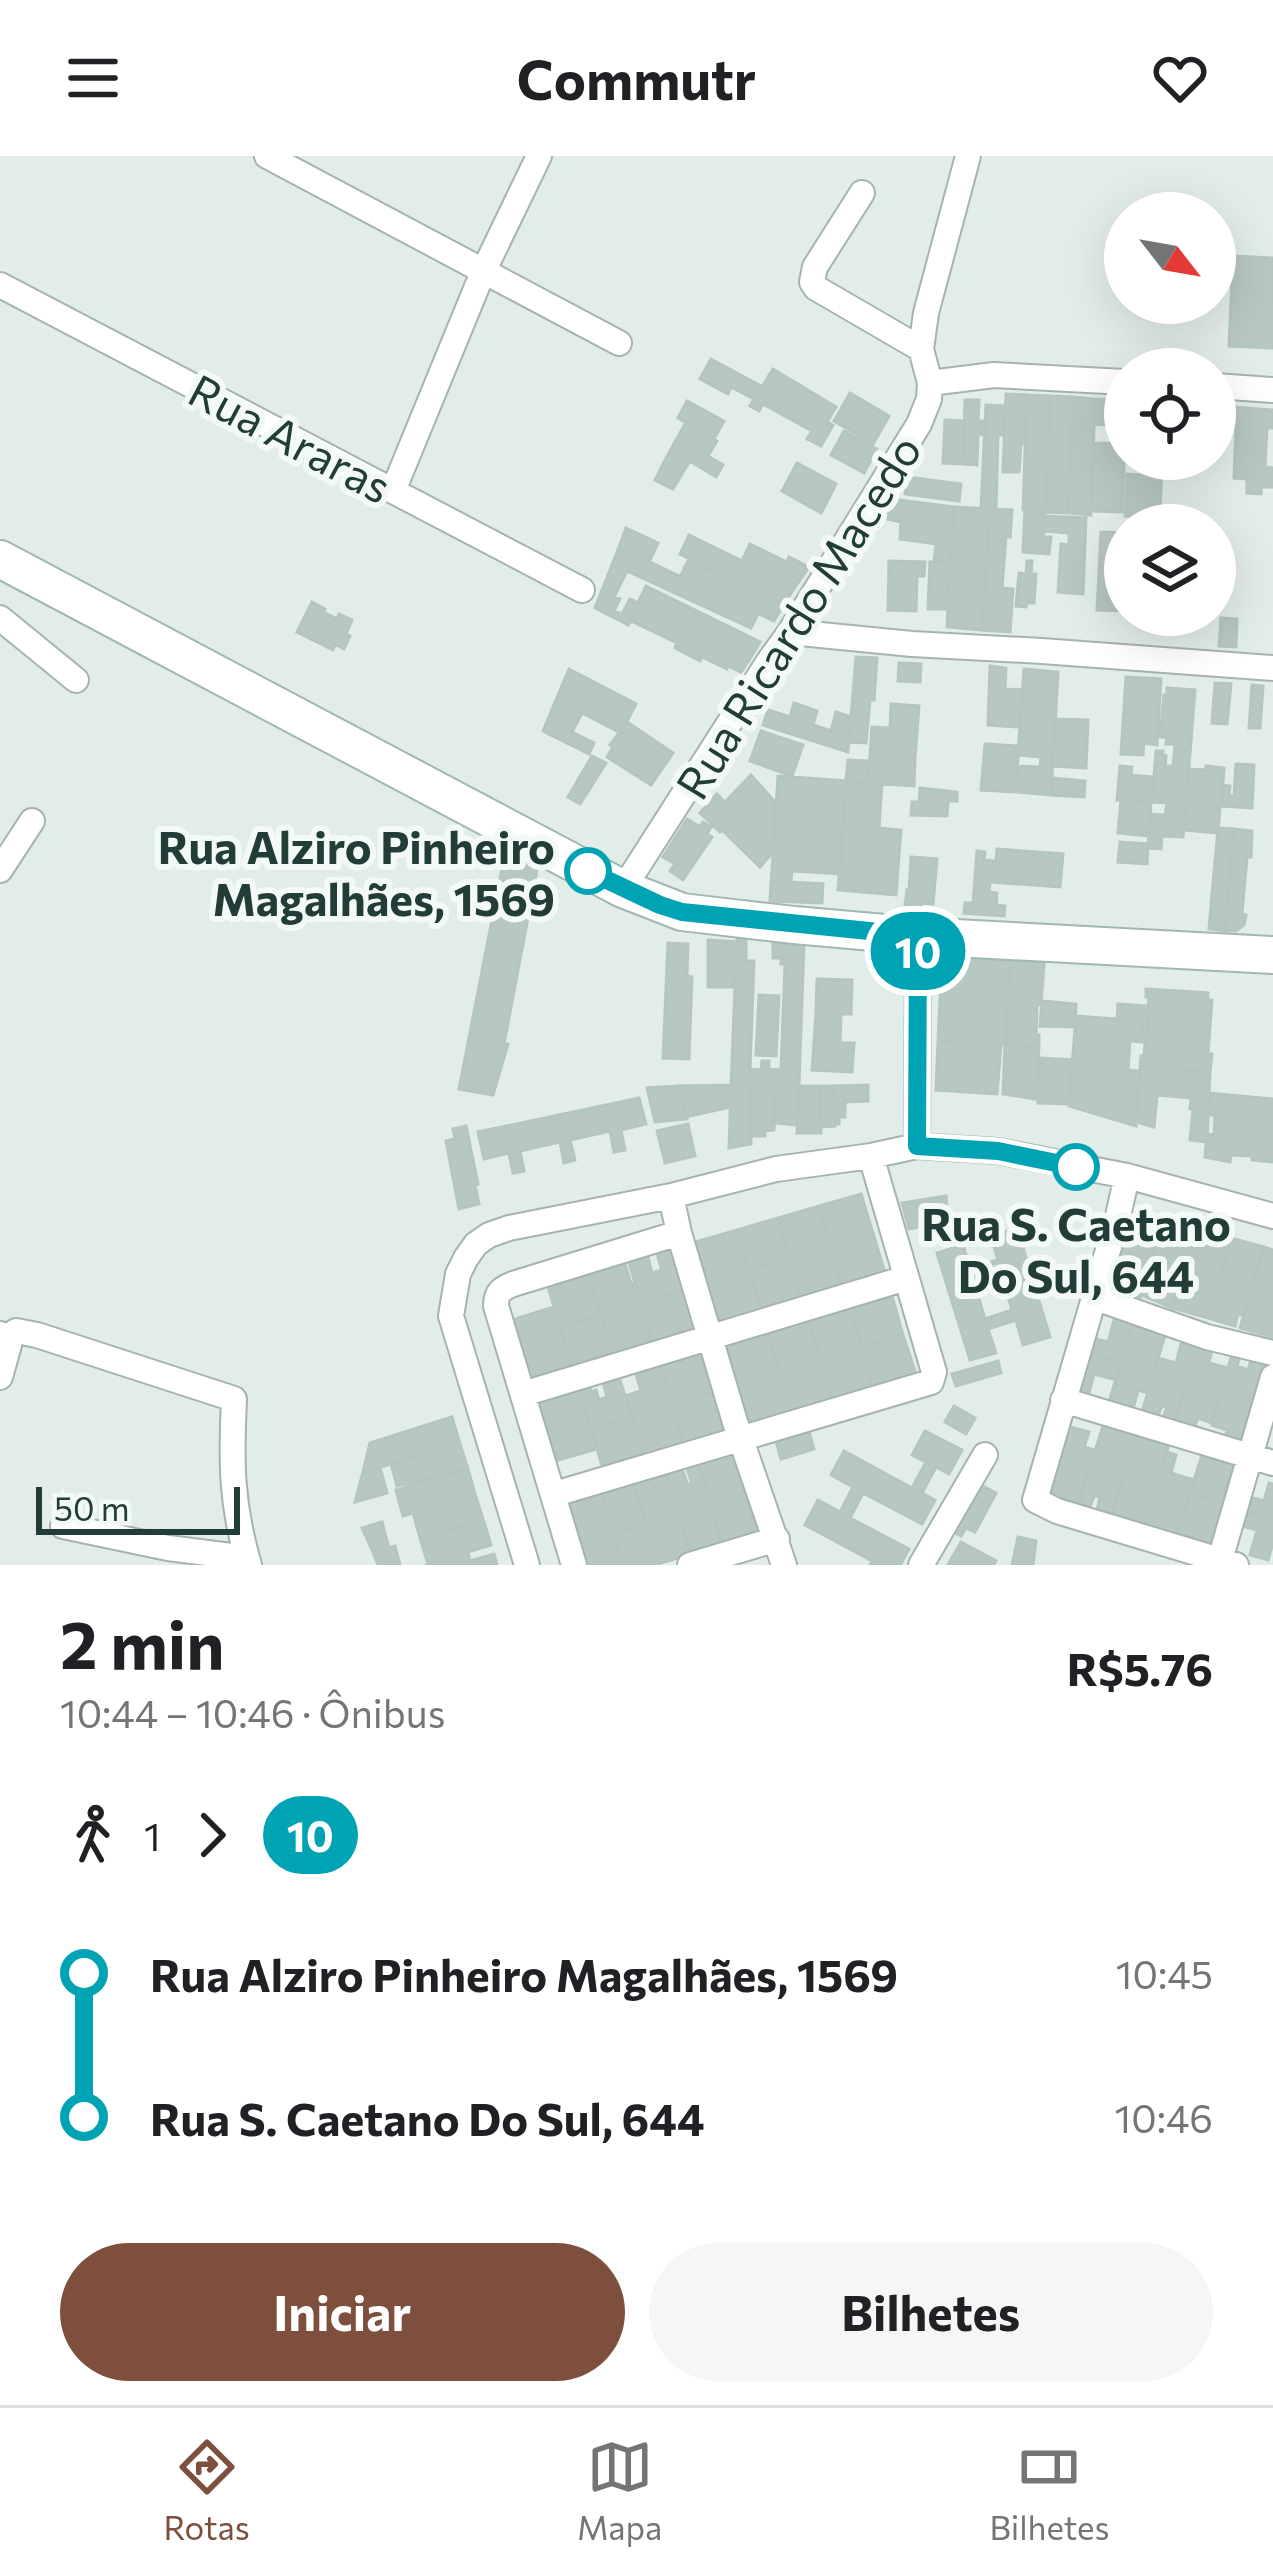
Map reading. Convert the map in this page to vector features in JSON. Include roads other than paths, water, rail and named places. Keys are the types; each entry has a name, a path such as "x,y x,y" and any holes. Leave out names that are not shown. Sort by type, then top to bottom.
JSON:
{"street":[{"path":"267,156 619,343"},
{"path":"392,491 483,272 539,156"},
{"path":"930,383 921,350 926,313 968,156"},
{"path":"862,194 815,267 812,282 921,350"},
{"name":"Rua Araras","path":"0,285 582,590"},
{"name":"Rua Ricardo Macedo","path":"623,889 919,424 930,383 994,375 1104,381"},
{"path":"1236,387 1273,390"},
{"path":"0,559 660,905 700,915 918,936 1273,955"},
{"path":"0,618 76,680"},
{"path":"790,632 1273,668"},
{"path":"0,870 32,821"},
{"path":"917,1146 918,936"},
{"path":"527,1565 451,1316 461,1266 476,1244 489,1235 776,1169 917,1146 998,1151 1127,1176 1273,1216"},
{"path":"555,1495 932,1382 934,1372 871,1156"},
{"path":"1127,1176 1035,1496 1037,1504 1228,1563 1261,1460 1273,1377"},
{"path":"671,1196 784,1565"},
{"path":"574,1565 496,1298 501,1290 679,1233"},
{"path":"523,1394 906,1278"},
{"path":"1094,1297 1207,1337 1273,1353"},
{"path":"0,1377 8,1349 3,1337 16,1331 234,1399 232,1487 248,1562 63,1526"},
{"path":"1063,1400 1261,1460"},
{"path":"921,1565 986,1455"},
{"path":"690,1565 777,1540"}],"place":[{"name":"Rua Alziro Pinheiro Magalhães, 1569","path":"588,871"},
{"name":"Rua S. Caetano Do Sul, 644","path":"1076,1167"}]}
